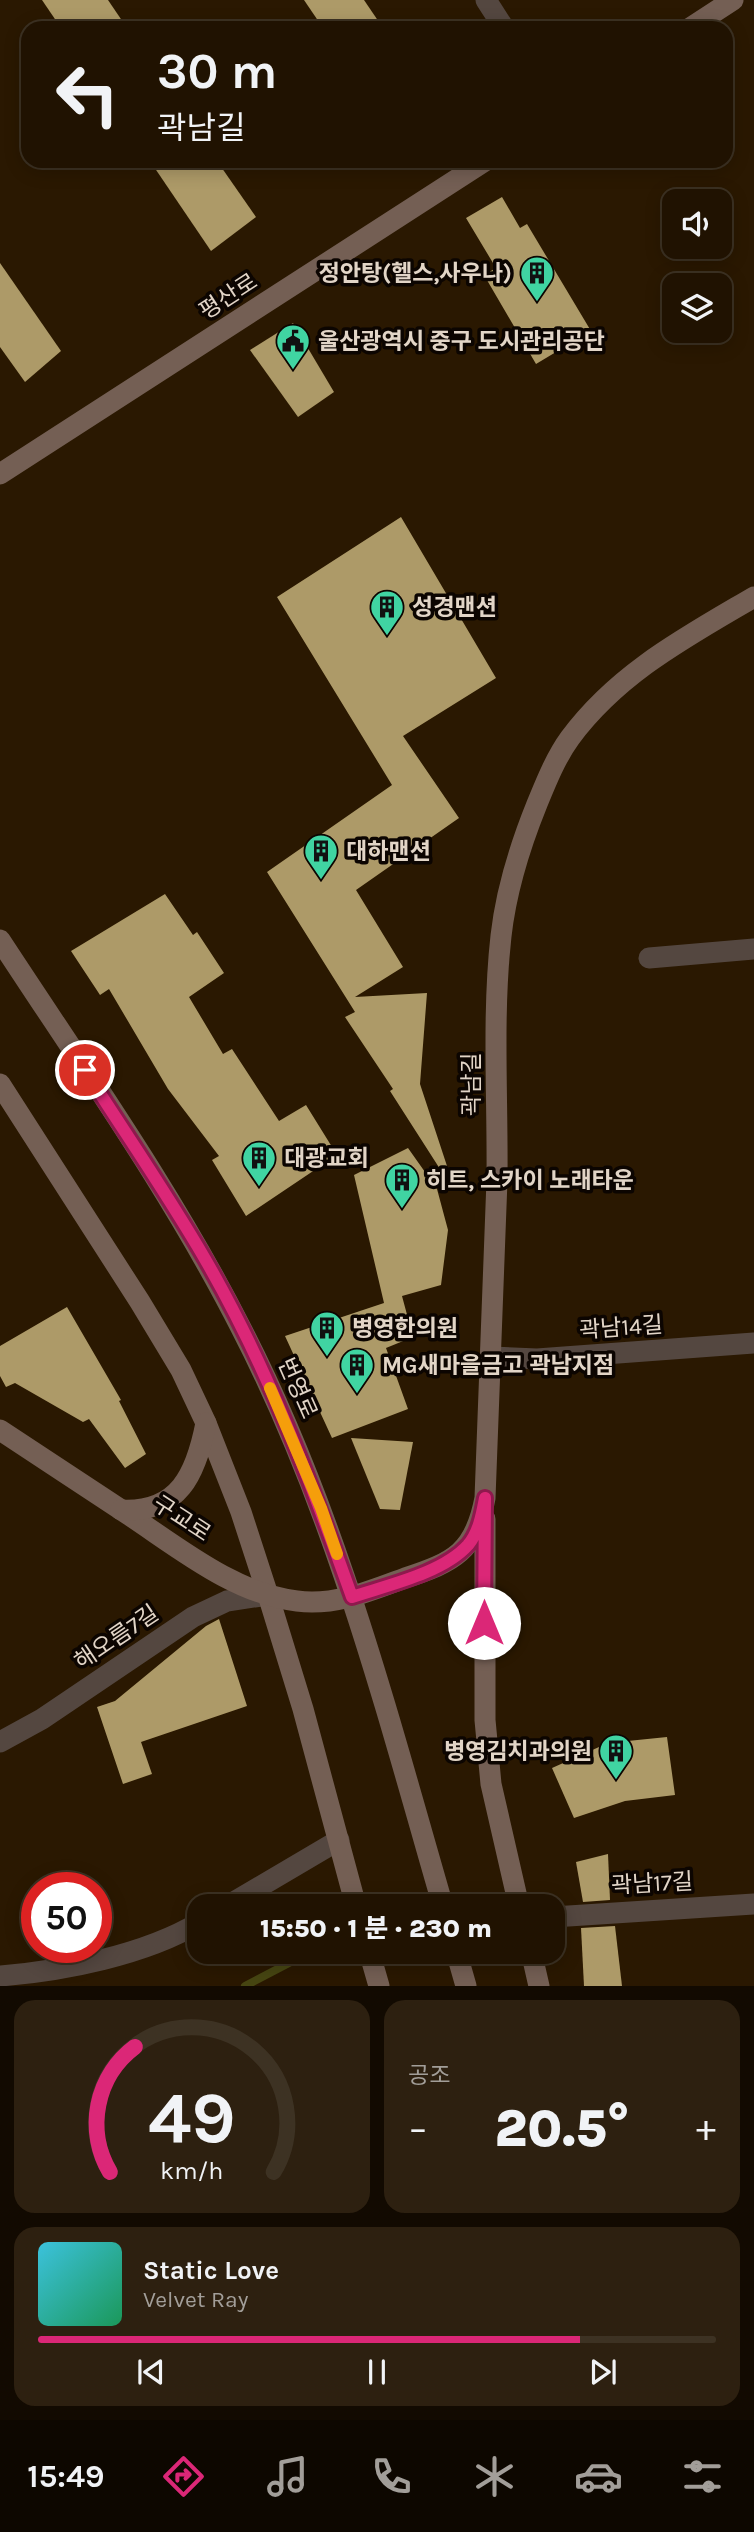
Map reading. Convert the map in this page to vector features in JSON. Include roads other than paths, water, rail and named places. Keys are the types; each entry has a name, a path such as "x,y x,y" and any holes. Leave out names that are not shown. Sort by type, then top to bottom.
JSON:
{"main road":[{"path":"701,21 733,0"},
{"name":"평산로","path":"0,474 474,168"},
{"name":"곽남길","path":"352,1597 430,1570 454,1558 470,1543 480,1522 485,1498 497,1177 497,984 501,935 509,890 525,834 546,783 568,740 600,701 652,658 754,597"},
{"name":"번영로","path":"0,940 206,1260 275,1399 321,1508 352,1597 439,1894"},
{"path":"0,1084 140,1302 181,1370 206,1423 241,1512 268,1595 353,1894"},
{"path":"121,1510 149,1509 177,1493 188,1479 195,1463 206,1423"},
{"name":"구교로","path":"0,1430 189,1555 230,1578 268,1595 298,1601 326,1602 352,1597"},
{"path":"485,1498 485,1720 491,1784 516,1894"},
{"path":"373,1964 379,1986"},
{"path":"460,1964 466,1986"},
{"path":"534,1964 539,1986"}],"street":[{"path":"486,0 499,21"},
{"path":"649,958 754,949"},
{"name":"곽남14길","path":"491,1357 537,1359 754,1343"},
{"name":"해오름7길","path":"0,1742 42,1718 192,1617 227,1601 268,1595"},
{"path":"247,1894 339,1840"},
{"name":"곽남17길","path":"565,1916 754,1904"},
{"path":"0,1976 32,1974 116,1957 187,1927"}],"waterway":[{"path":"245,1986 287,1964"}],"place":[{"name":"정안탕(헬스,사우나)","path":"537,303"},
{"name":"울산광역시 중구 도시관리공단","path":"293,371"},
{"name":"성경맨션","path":"387,637"},
{"name":"대하맨션","path":"321,881"},
{"name":"대광교회","path":"259,1188"},
{"name":"히트, 스카이 노래타운","path":"402,1210"},
{"name":"병영한의원","path":"327,1358"},
{"name":"MG새마을금고 곽남지점","path":"357,1395"},
{"name":"병영김치과의원","path":"616,1781"}]}
